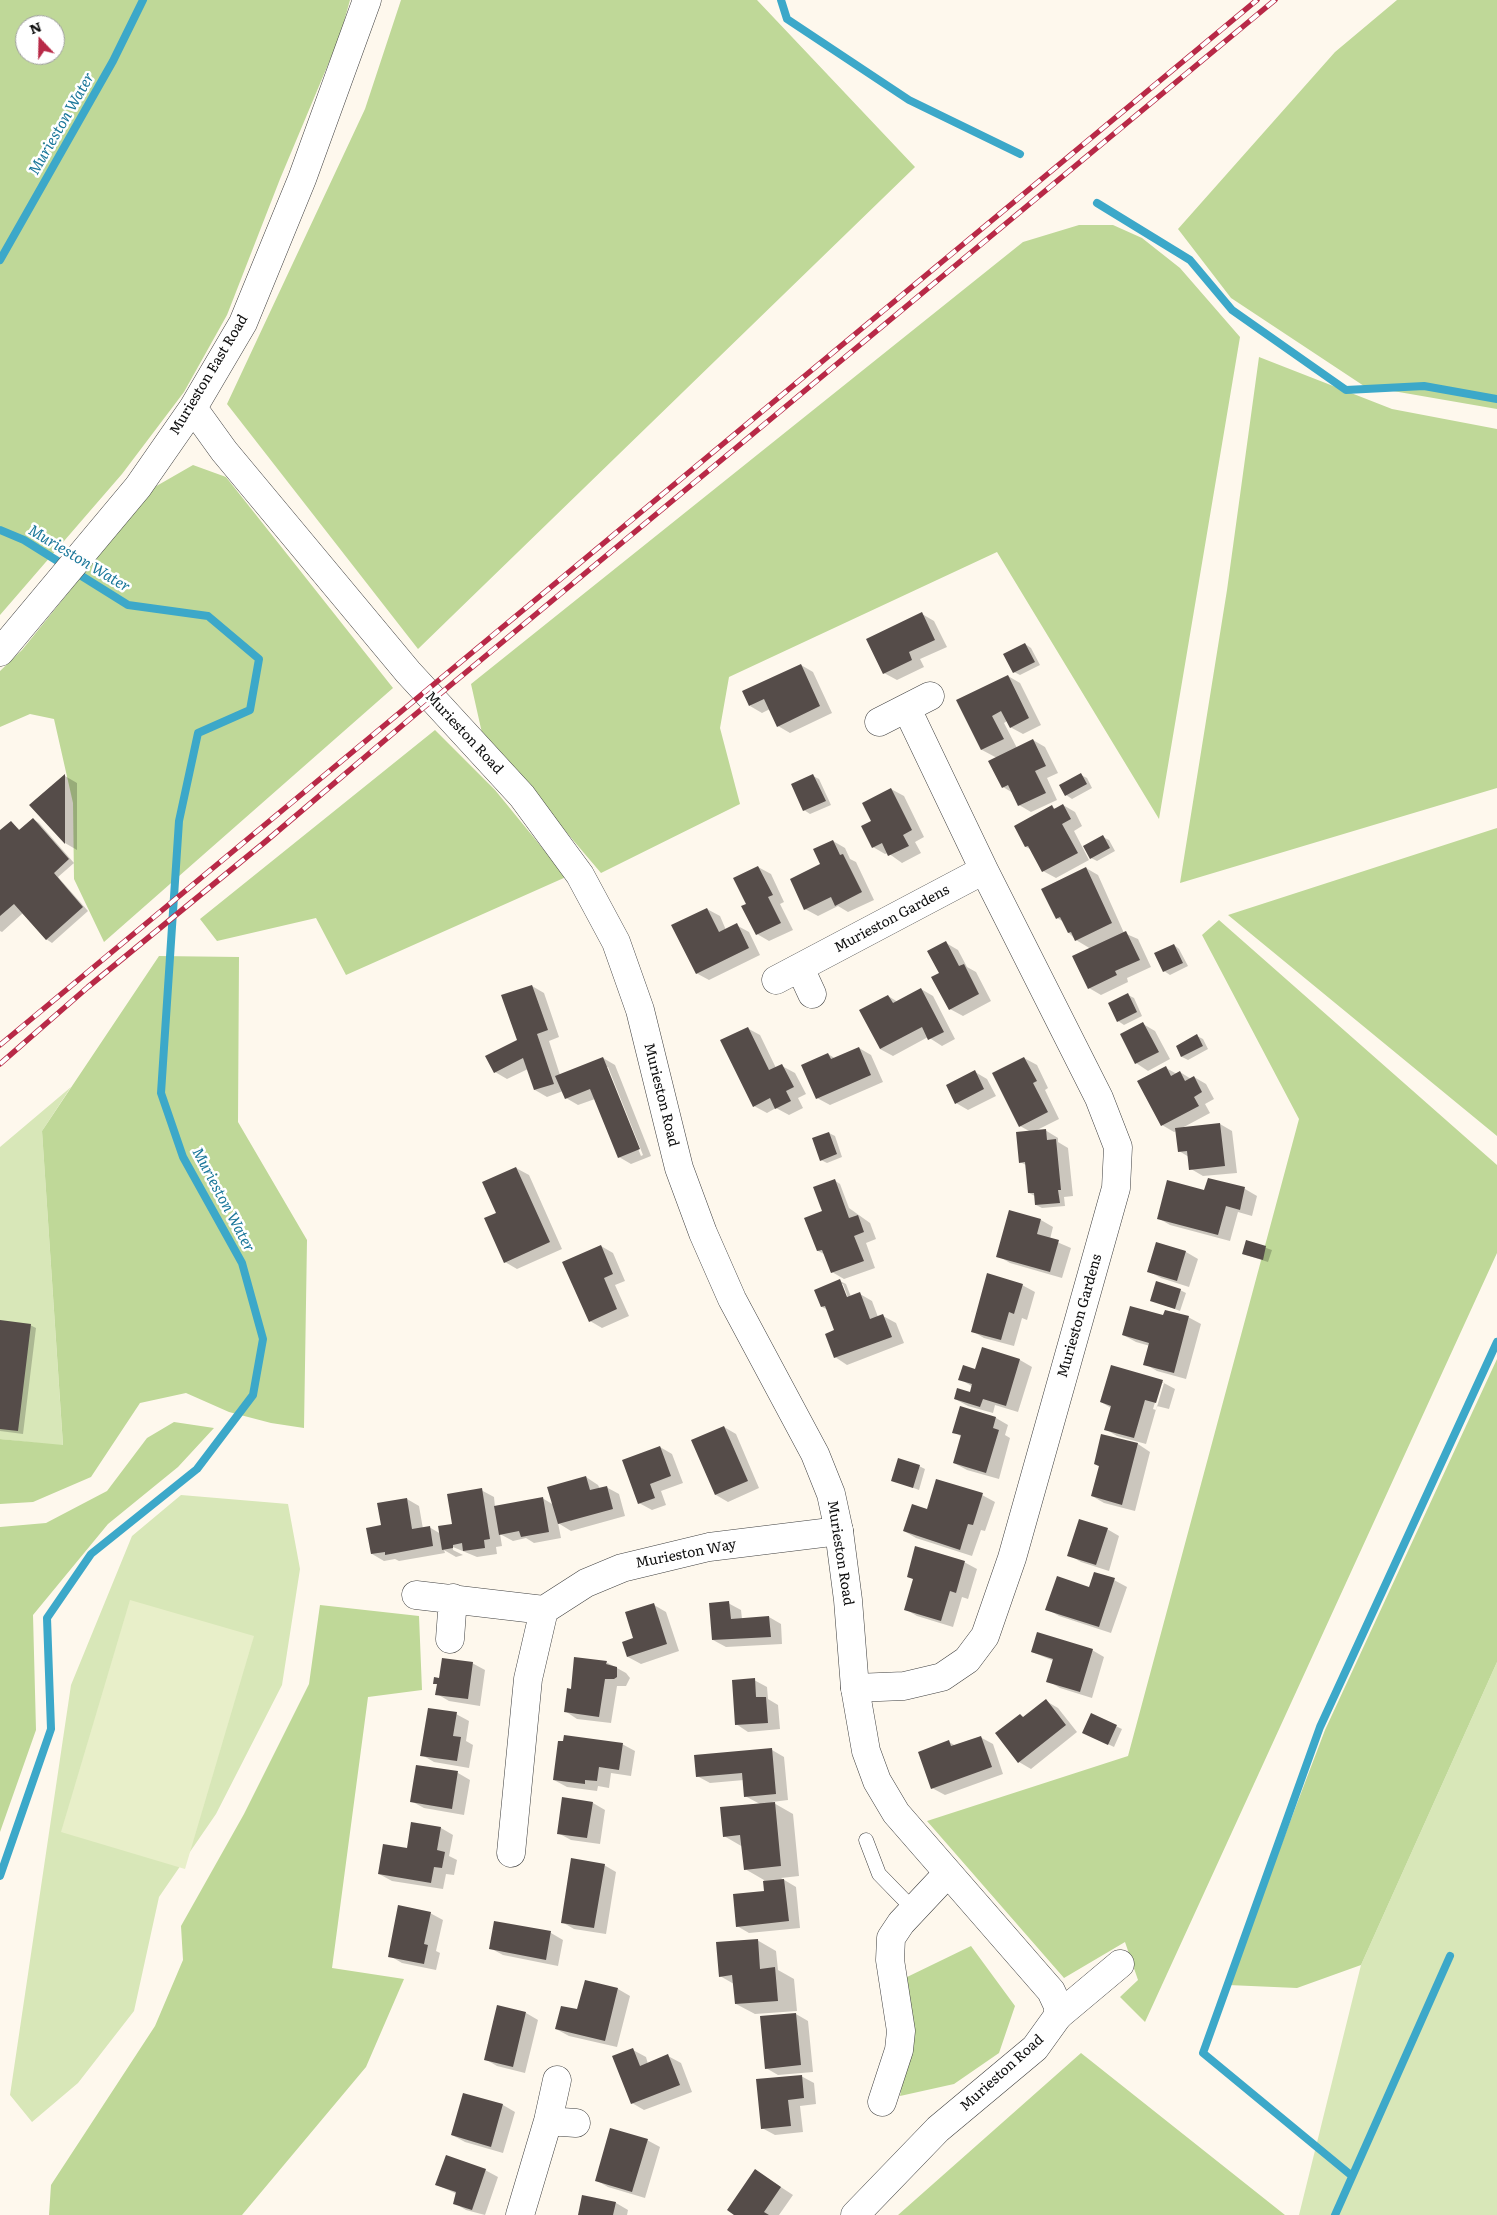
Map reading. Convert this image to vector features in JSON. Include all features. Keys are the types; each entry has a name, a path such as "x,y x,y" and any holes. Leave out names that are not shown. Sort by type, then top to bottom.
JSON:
{"street":[{"name":"Murieston East Road","path":"6,646 138,487 193,408 242,323 302,179 367,0"},
{"name":"Murieston Road","path":"193,408 224,451 408,672 522,796 580,875 616,942 640,1010 680,1168 703,1233 732,1299 815,1454 831,1494 839,1531 848,1600 855,1688 866,1751 877,1781 896,1813 947,1874 1051,1991 1058,2006 1058,2016 1035,2048 938,2129 855,2215"},
{"name":"Murieston Gardens","path":"855,1688 904,1686 942,1677 967,1660 985,1636 1012,1558 1116,1188 1118,1147 1099,1098 984,870 919,703 879,722"},
{"name":"Murieston Gardens","path":"776,980 984,870"},
{"path":"800,968 812,994"},
{"name":"Murieston Way","path":"544,1610 586,1583 622,1568 709,1547 839,1531"},
{"path":"416,1594 544,1610 528,1679 511,1853"},
{"path":"450,1639 453,1598"},
{"path":"882,2102 900,2050 901,2032 890,1960 891,1938 901,1923 947,1874"},
{"path":"1058,2016 1120,1964"},
{"path":"520,2215 548,2121 556,2080"},
{"path":"548,2121 576,2123"}],"lane":[{"path":"866,1840 879,1874 914,1910"}],"green space":[{"path":"0,0 350,0 340,36 280,179 227,315 184,392 122,474 0,615"},
{"path":"401,0 757,0 915,167 418,649 227,404 365,109"},
{"path":"1397,0 1497,0 1497,409 1364,386 1231,298 1178,229 1335,52"},
{"path":"1079,225 1113,225 1142,238 1180,268 1240,337 1159,819 997,552 729,677 720,728 740,804 601,873 482,733 471,684 1023,242"},
{"path":"1259,357 1392,409 1497,429 1497,788 1180,883 1227,590"},
{"path":"193,465 226,477 393,688 104,942 74,879 73,803 54,719 30,714 0,727 0,671 22,650 153,488"},
{"path":"435,730 495,790 566,877 346,975 316,918 217,941 200,919"},
{"path":"1497,828 1497,1136 1228,915"},
{"path":"1219,920 1497,1165 1497,1253 1145,2022 1120,1997 1138,1980 1125,1942 1064,1978 927,1821 1128,1756 1299,1119 1202,935"},
{"path":"159,956 239,957 238,1122 307,1240 304,1428 271,1423 229,1412 186,1393 140,1403 91,1477 33,1502 0,1504 0,1439 63,1445 42,1131"},
{"path":"71,1087 42,1131 63,1446 0,1439 0,1147"},
{"path":"1497,1359 1497,1662 1361,1965 1297,1988 1228,1985 1325,1730"},
{"path":"174,1422 214,1428 178,1467 108,1524 33,1615 36,1730 0,1832 0,1527 46,1523 107,1491 147,1438"},
{"path":"181,1495 288,1504 300,1569 282,1685 216,1814 159,1897 134,2011 78,2083 32,2122 10,2095 71,1685 132,1536"},
{"path":"130,1600 254,1636 185,1869 61,1832"},
{"path":"320,1605 419,1616 422,1690 368,1697 332,1968 404,1979 366,2067 242,2215 49,2215 51,2185 155,2026 183,1960 181,1926 244,1814 309,1684"},
{"path":"1497,1662 1497,2215 1299,2215 1361,1965"},
{"path":"971,1946 1015,2006 999,2053 954,2084 900,2096 912,2029 905,1978"},
{"path":"1081,2053 1285,2215 898,2215"}],"building":[{"path":"922,612 935,640 909,652 912,660 883,674 866,639"},
{"path":"1025,643 1035,662 1013,673 1003,654"},
{"path":"801,664 820,706 777,727 764,699 749,706 742,691"},
{"path":"1008,675 1029,718 1010,728 1001,711 992,716 1004,739 981,750 956,700"},
{"path":"1033,739 1046,766 1035,771 1046,793 1018,806 1008,785 1002,788 988,761"},
{"path":"1081,773 1087,784 1065,796 1059,785"},
{"path":"65,774 65,844 29,805"},
{"path":"813,774 826,801 803,811 791,784"},
{"path":"891,788 912,830 903,835 909,846 888,856 882,843 872,848 861,826 871,821 862,803"},
{"path":"1063,804 1071,819 1062,824 1078,853 1042,872 1028,846 1025,847 1014,826 1052,805 1054,809"},
{"path":"33,818 69,859 54,873 83,907 46,940 14,904 0,916 0,830 11,821 19,830"},
{"path":"1103,835 1110,848 1090,859 1083,846"},
{"path":"833,840 840,855 843,854 862,892 835,906 831,897 804,910 790,879 820,864 813,849"},
{"path":"758,866 773,895 768,897 781,923 756,935 741,906 746,904 733,878"},
{"path":"1086,867 1112,923 1075,941 1071,932 1068,933 1060,917 1056,919 1041,889"},
{"path":"707,908 719,932 737,923 749,948 696,974 671,925"},
{"path":"1126,931 1140,960 1115,971 1117,975 1088,989 1072,956"},
{"path":"946,941 959,966 964,964 979,994 949,1010 931,977 939,973 927,951"},
{"path":"1174,944 1183,963 1163,972 1154,953"},
{"path":"532,985 548,1030 537,1034 554,1084 534,1090 523,1058 494,1073 485,1056 517,1040 501,995"},
{"path":"921,988 944,1032 928,1040 922,1027 880,1049 859,1010 888,995 893,1003"},
{"path":"1128,993 1137,1012 1117,1022 1108,1003"},
{"path":"1143,1022 1159,1052 1135,1064 1120,1034"},
{"path":"748,1027 769,1070 782,1064 794,1087 786,1091 791,1101 775,1109 770,1098 753,1107 720,1040"},
{"path":"1197,1034 1203,1046 1181,1057 1176,1046"},
{"path":"859,1047 871,1075 816,1099 801,1065 828,1053 831,1059"},
{"path":"603,1057 640,1149 618,1158 590,1089 565,1099 555,1076"},
{"path":"1024,1057 1037,1081 1033,1083 1048,1112 1019,1127 992,1073"},
{"path":"1166,1066 1171,1076 1180,1071 1185,1081 1194,1076 1202,1092 1194,1097 1199,1106 1161,1126 1137,1081"},
{"path":"975,1070 984,1089 955,1104 946,1085"},
{"path":"1220,1123 1225,1166 1189,1170 1187,1151 1178,1152 1175,1128"},
{"path":"1046,1129 1047,1140 1056,1139 1061,1190 1058,1190 1060,1203 1035,1205 1034,1193 1028,1193 1025,1162 1019,1163 1016,1132"},
{"path":"829,1132 837,1154 820,1161 812,1138"},
{"path":"516,1167 550,1242 504,1263 484,1218 496,1213 482,1182"},
{"path":"1208,1178 1245,1187 1240,1210 1226,1206 1218,1235 1157,1219 1167,1180 1204,1190"},
{"path":"835,1179 849,1218 858,1215 864,1232 854,1236 864,1261 831,1273 822,1250 817,1251 804,1218 822,1211 813,1187"},
{"path":"1009,1210 1041,1219 1037,1234 1059,1240 1050,1272 996,1257"},
{"path":"1246,1240 1266,1246 1263,1260 1242,1254"},
{"path":"1156,1242 1186,1251 1177,1281 1147,1272"},
{"path":"601,1245 613,1274 604,1278 617,1309 589,1322 562,1262"},
{"path":"987,1273 1023,1284 1014,1314 1009,1312 1001,1340 971,1332"},
{"path":"840,1279 847,1297 860,1292 870,1319 883,1314 892,1337 834,1358 825,1334 834,1330 825,1306 821,1307 814,1290"},
{"path":"1156,1281 1181,1289 1175,1309 1150,1301"},
{"path":"1130,1306 1163,1315 1165,1310 1189,1316 1174,1373 1143,1365 1149,1343 1122,1335"},
{"path":"0,1320 31,1324 18,1431 0,1429"},
{"path":"982,1347 1020,1359 1006,1406 983,1399 980,1407 954,1399 957,1388 970,1392 972,1384 958,1380 963,1365 975,1369"},
{"path":"1111,1365 1163,1380 1156,1403 1145,1400 1134,1438 1104,1430 1111,1406 1100,1402"},
{"path":"960,1406 996,1417 993,1428 999,1430 986,1473 953,1463 961,1435 952,1433"},
{"path":"724,1426 748,1481 715,1495 691,1440"},
{"path":"1101,1434 1138,1443 1122,1505 1091,1496 1099,1466 1094,1464"},
{"path":"660,1446 671,1476 650,1484 655,1498 638,1504 622,1460"},
{"path":"898,1458 920,1465 913,1488 891,1481"},
{"path":"586,1476 590,1490 607,1486 613,1509 558,1524 547,1487"},
{"path":"936,1479 983,1493 973,1525 968,1524 960,1550 903,1531 912,1504 927,1509"},
{"path":"482,1488 490,1539 484,1540 485,1548 463,1551 462,1543 453,1545 453,1548 442,1550 438,1526 452,1524 447,1494"},
{"path":"543,1497 549,1532 521,1537 519,1531 499,1535 494,1506"},
{"path":"407,1498 412,1529 430,1526 433,1546 385,1555 385,1552 371,1554 366,1528 381,1525 377,1503"},
{"path":"1079,1519 1108,1528 1096,1565 1067,1556"},
{"path":"915,1546 965,1561 956,1593 950,1591 941,1621 904,1610 913,1579 907,1577"},
{"path":"1094,1572 1115,1578 1099,1627 1045,1610 1057,1576 1089,1587"},
{"path":"729,1601 731,1619 769,1616 771,1637 712,1640 709,1603"},
{"path":"654,1603 667,1644 627,1657 622,1642 633,1638 625,1612"},
{"path":"1037,1632 1093,1649 1080,1692 1046,1682 1053,1659 1031,1652"},
{"path":"574,1657 607,1661 606,1664 617,1667 617,1677 605,1679 599,1717 564,1712 567,1688 571,1689"},
{"path":"442,1658 473,1662 468,1699 435,1695 437,1684 433,1684 434,1677 439,1678"},
{"path":"755,1678 756,1697 766,1697 768,1723 735,1725 732,1680"},
{"path":"1046,1699 1066,1725 1018,1763 995,1733 1020,1714 1023,1717"},
{"path":"428,1708 457,1712 453,1736 461,1737 457,1761 420,1756"},
{"path":"1091,1713 1117,1725 1108,1745 1082,1733"},
{"path":"564,1735 623,1743 619,1770 599,1767 597,1781 585,1780 585,1784 553,1780 558,1741 563,1741"},
{"path":"981,1736 992,1767 931,1789 918,1752 949,1740 951,1746"},
{"path":"772,1748 776,1794 744,1797 742,1773 696,1777 694,1755"},
{"path":"416,1765 458,1771 452,1809 410,1802"},
{"path":"562,1797 593,1802 587,1838 557,1834"},
{"path":"775,1802 781,1866 744,1870 740,1835 723,1837 720,1807"},
{"path":"411,1822 441,1827 437,1850 445,1852 442,1868 434,1867 431,1883 378,1874 383,1844 407,1848"},
{"path":"571,1858 605,1864 594,1928 561,1923"},
{"path":"784,1879 789,1921 736,1927 733,1894 764,1891 763,1881"},
{"path":"398,1905 431,1912 424,1944 428,1945 424,1964 388,1957"},
{"path":"494,1921 551,1931 546,1960 489,1949"},
{"path":"758,1939 760,1969 775,1967 778,2001 735,2004 732,1975 719,1977 716,1942"},
{"path":"585,1980 618,1988 605,2041 555,2029 561,2006 577,2009"},
{"path":"497,2005 526,2012 513,2067 484,2060"},
{"path":"796,2013 801,2065 765,2069 760,2016"},
{"path":"633,2048 640,2066 668,2054 680,2085 631,2104 612,2056"},
{"path":"802,2075 804,2098 788,2100 791,2126 761,2129 756,2079"},
{"path":"463,2093 503,2104 491,2147 451,2135"},
{"path":"610,2128 648,2139 632,2192 595,2181"},
{"path":"446,2155 486,2169 472,2210 453,2204 456,2192 435,2185"},
{"path":"755,2169 781,2187 764,2212 769,2215 734,2215 727,2210"},
{"path":"582,2195 616,2202 613,2215 578,2215"}],"waterway":[{"name":"Murieston Water","path":"0,260 113,61 143,0"},
{"path":"781,0 787,19 909,100 1020,154"},
{"path":"1097,203 1190,260 1232,310 1346,390 1424,386 1497,399"},
{"name":"Murieston Water","path":"0,530 24,540 128,605 208,616 259,659 250,710 198,733 179,821 161,1093 183,1157 242,1263 263,1339 253,1395 197,1469 91,1554 47,1618 51,1729 0,1876"},
{"path":"1352,2176 1203,2053 1320,1727 1497,1342"},
{"path":"1335,2215 1450,1956"}],"railway":[{"path":"0,1045 1257,0"},
{"path":"0,1064 88,987 265,842 411,718 1275,0"}]}
